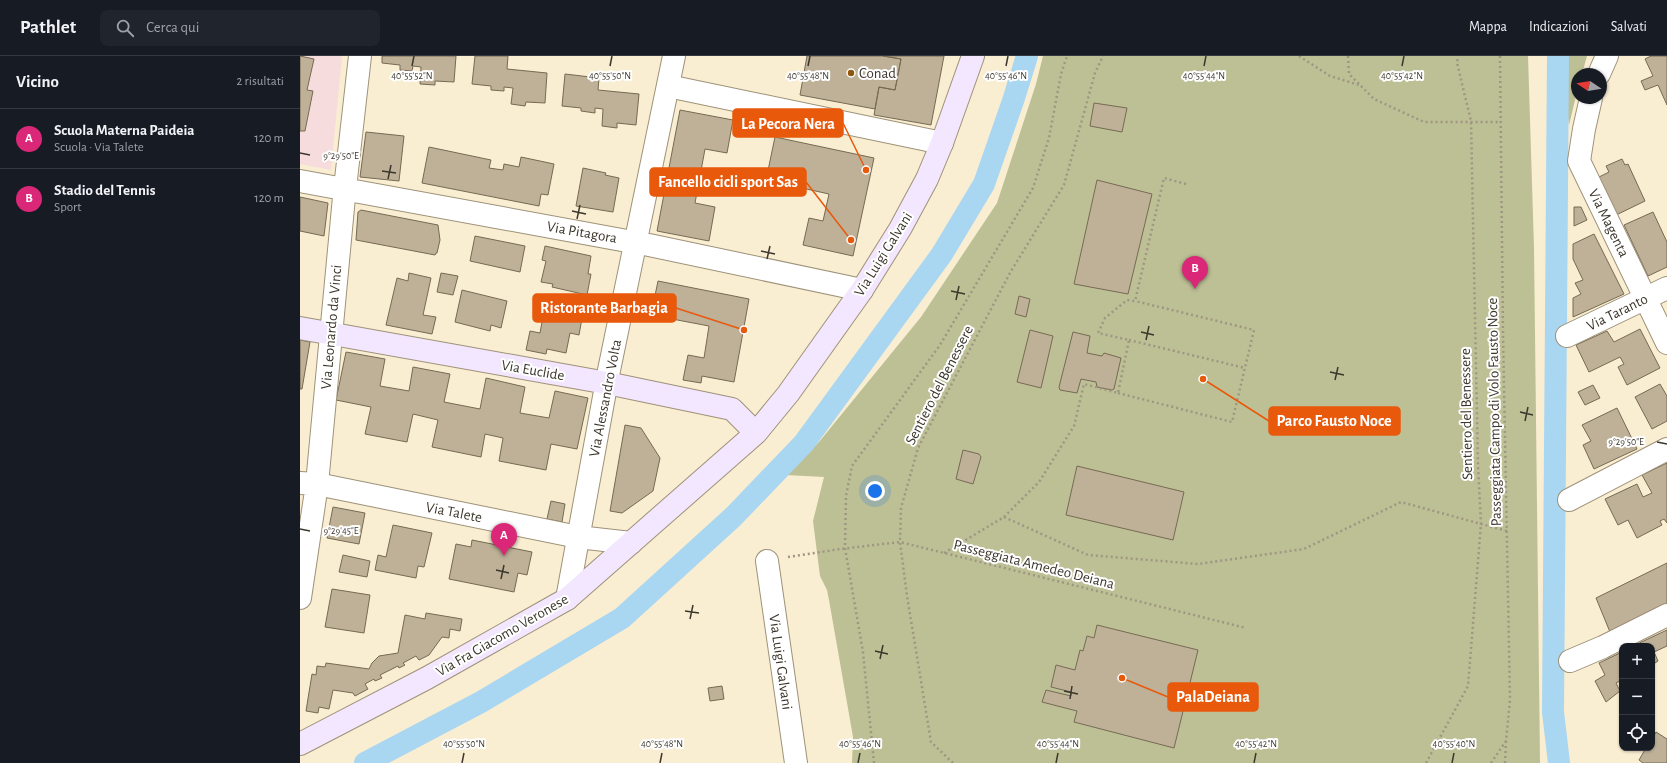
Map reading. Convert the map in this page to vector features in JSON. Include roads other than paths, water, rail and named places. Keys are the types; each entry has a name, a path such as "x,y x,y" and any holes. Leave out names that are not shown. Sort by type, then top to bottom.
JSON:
{"street":[{"name":"Via Leonardo da Vinci","path":"300,598 308,483 331,334 344,190 360,56"},
{"name":"Via Alessandro Volta","path":"567,599 607,383 674,56"},
{"name":"Via Luigi Galvani","path":"756,433 788,394 862,290 900,229 927,179 942,143 973,56"},
{"path":"1602,68 1607,56"},
{"path":"668,86 942,143"},
{"name":"Via Magenta","path":"1590,104 1579,161 1667,343"},
{"name":"Via Pitagora","path":"300,181 635,242 862,290"},
{"name":"Via Taranto","path":"1568,336 1667,288"},
{"name":"Via Euclide","path":"300,328 607,383 732,408 756,433"},
{"name":"Via Fra Giacomo Veronese","path":"300,744 427,678 567,599 756,433"},
{"path":"1569,500 1667,449"},
{"name":"Via Talete","path":"308,483 578,537 631,543"},
{"name":"Via Luigi Galvani","path":"767,561 796,763"},
{"path":"1570,661 1603,647 1667,615"}],"waterway":[{"path":"365,763 481,702 622,618 734,516 804,443 942,254 984,184 1027,56"},
{"path":"1558,56 1553,712 1559,763"}],"place":[{"name":"Conad","path":"851,73"},
{"name":"La Pecora Nera","path":"866,170"},
{"name":"Fancello cicli sport Sas","path":"851,240"},
{"name":"Stadio del Tennis","path":"1195,289"},
{"name":"Ristorante Barbagia","path":"744,330"},
{"name":"Parco Fausto Noce","path":"1203,379"},
{"name":"Scuola Materna Paideia","path":"504,556"},
{"name":"PalaDeiana","path":"1122,678"}]}
